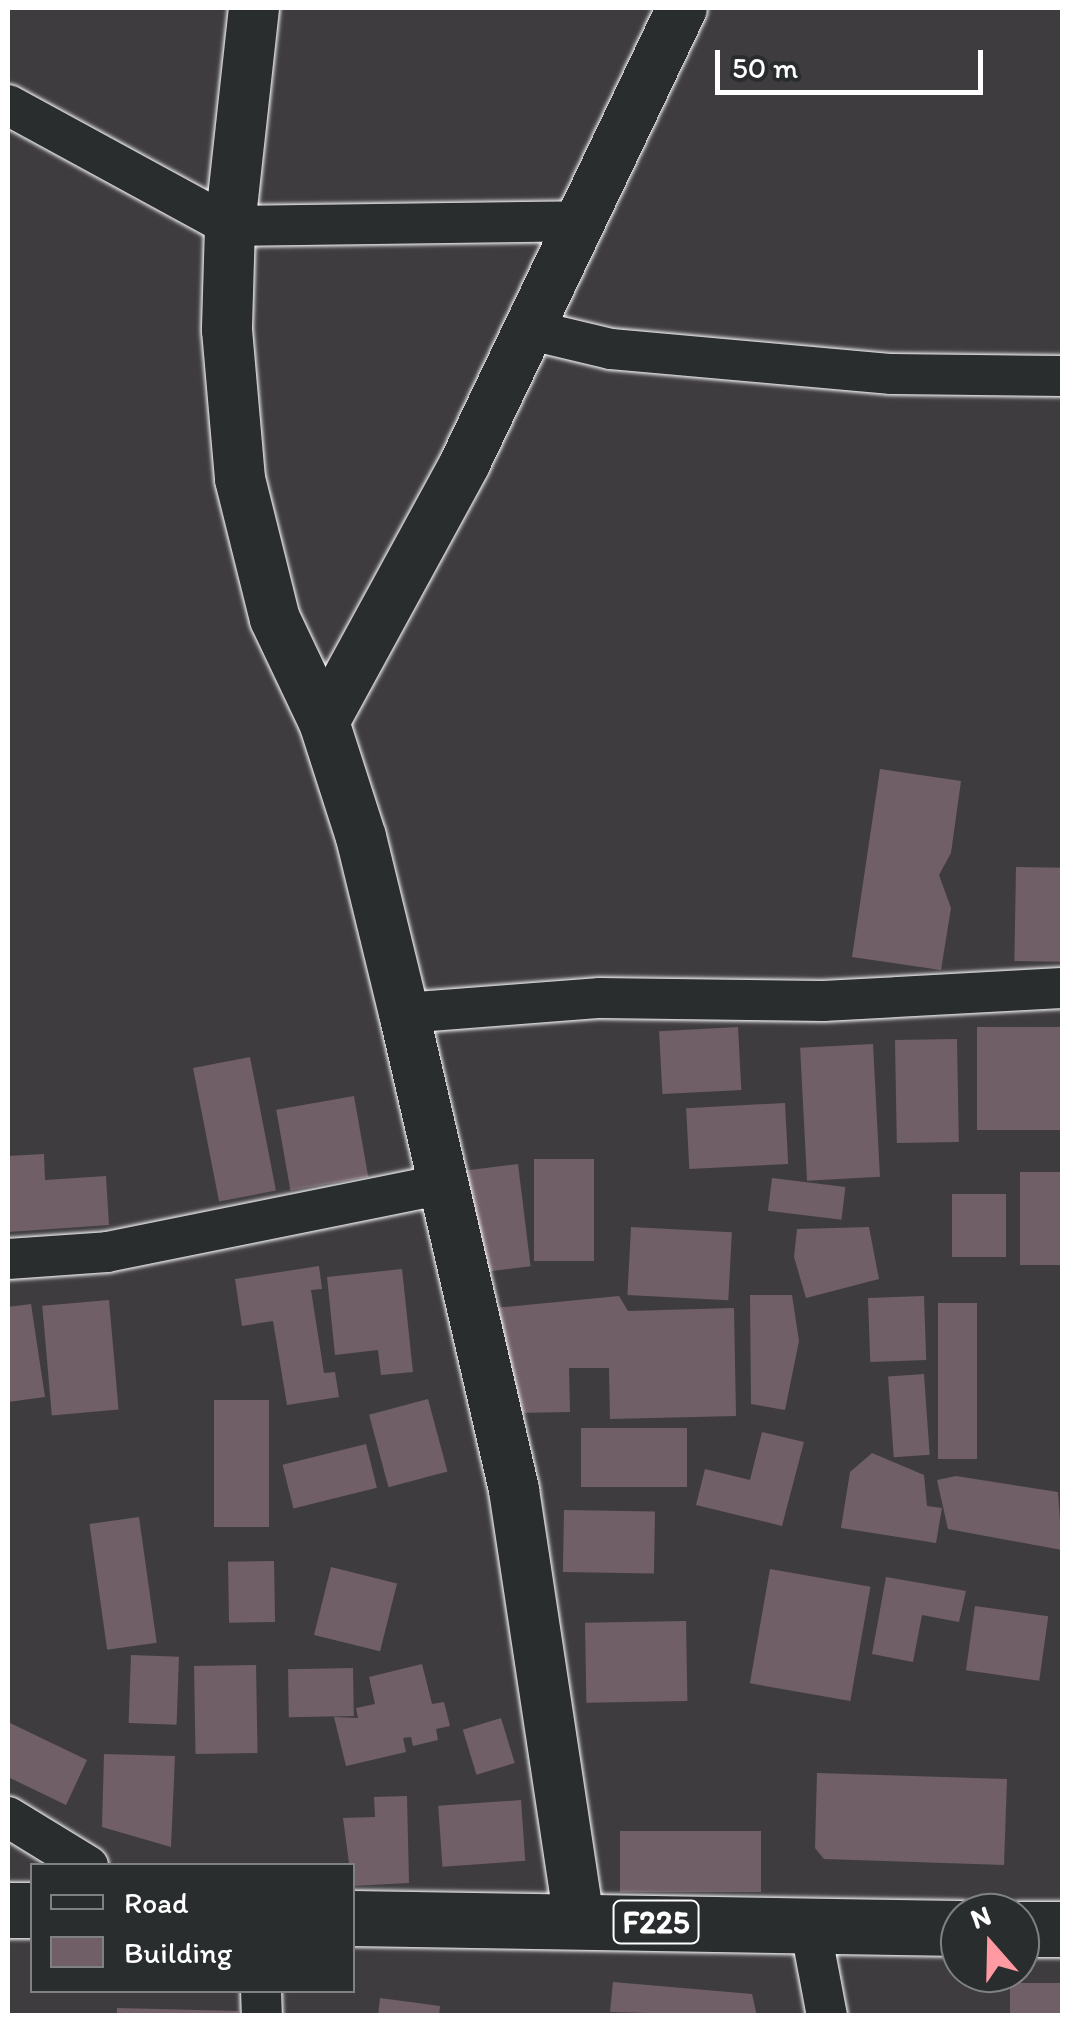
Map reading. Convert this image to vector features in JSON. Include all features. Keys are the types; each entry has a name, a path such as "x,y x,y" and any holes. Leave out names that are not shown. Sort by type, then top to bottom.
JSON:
{"main road":[{"name":"F225","path":"355,1918 940,1928"}],"street":[{"path":"254,8 230,226 227,330 240,479 276,619 324,722 361,836 404,1014 439,1184 514,1490 579,1920"},
{"path":"324,722 530,330 576,221 662,61 682,8"},
{"path":"8,105 230,226 576,221"},
{"path":"530,330 612,349 874,373 1062,376"},
{"path":"404,1014 600,998 823,1002 1062,988"},
{"path":"8,1258 107,1252 439,1184"},
{"path":"8,1817 83,1863"},
{"path":"810,1926 827,2016"}],"building":[{"path":"880,769 961,781 951,853 939,875 951,908 941,970 852,957"},
{"path":"1016,867 1062,868 1060,962 1014,961"},
{"path":"738,1027 741,1090 662,1094 659,1031"},
{"path":"977,1027 1062,1027 1062,1130 977,1130"},
{"path":"957,1039 959,1142 897,1143 895,1040"},
{"path":"873,1044 880,1177 807,1181 800,1048"},
{"path":"250,1057 276,1191 219,1202 193,1068"},
{"path":"354,1096 368,1177 290,1190 276,1110"},
{"path":"785,1103 788,1164 689,1169 686,1108"},
{"path":"44,1154 45,1180 106,1176 109,1225 8,1232 8,1156"},
{"path":"534,1159 594,1159 594,1261 534,1261"},
{"path":"518,1164 531,1266 476,1273 463,1171"},
{"path":"1020,1172 1062,1172 1062,1265 1020,1265"},
{"path":"772,1178 845,1187 841,1220 768,1211"},
{"path":"952,1194 1006,1194 1006,1257 952,1257"},
{"path":"631,1227 732,1232 728,1300 627,1295"},
{"path":"869,1227 879,1279 806,1298 794,1257 797,1229"},
{"path":"319,1266 322,1289 311,1290 324,1373 335,1372 339,1397 287,1405 273,1321 242,1326 235,1279"},
{"path":"402,1269 413,1372 381,1375 378,1350 335,1355 327,1277"},
{"path":"750,1295 792,1295 799,1341 785,1410 751,1404"},
{"path":"619,1296 628,1311 734,1308 736,1416 610,1419 609,1368 569,1368 570,1412 512,1413 495,1308"},
{"path":"924,1296 926,1360 870,1362 868,1298"},
{"path":"109,1300 119,1410 52,1415 42,1306"},
{"path":"938,1303 977,1303 977,1459 938,1459"},
{"path":"31,1304 45,1397 8,1402 8,1307"},
{"path":"924,1374 930,1455 894,1457 888,1377"},
{"path":"428,1399 447,1471 388,1487 369,1415"},
{"path":"214,1400 269,1400 269,1527 214,1527"},
{"path":"581,1428 687,1428 687,1487 581,1487"},
{"path":"762,1432 804,1442 782,1526 696,1505 705,1469 750,1480"},
{"path":"366,1444 377,1488 293,1508 283,1465"},
{"path":"872,1453 924,1475 927,1506 942,1508 936,1543 841,1528 850,1472"},
{"path":"956,1476 1058,1492 1062,1550 948,1529 937,1480"},
{"path":"564,1510 655,1512 654,1574 563,1572"},
{"path":"139,1517 157,1643 107,1650 89,1524"},
{"path":"274,1561 275,1622 229,1623 228,1562"},
{"path":"331,1567 397,1583 380,1651 314,1635"},
{"path":"770,1569 870,1587 850,1701 750,1683"},
{"path":"886,1577 966,1591 959,1622 922,1615 913,1662 872,1654"},
{"path":"975,1606 1048,1616 1039,1681 966,1670"},
{"path":"686,1621 687,1701 586,1703 585,1623"},
{"path":"131,1655 179,1657 177,1725 129,1723"},
{"path":"422,1664 432,1704 444,1702 450,1726 436,1729 438,1740 413,1746 411,1737 403,1738 406,1752 346,1766 334,1717 358,1718 356,1708 375,1704 369,1677"},
{"path":"256,1665 258,1753 196,1754 194,1666"},
{"path":"353,1668 354,1716 289,1717 288,1669"},
{"path":"501,1718 515,1763 476,1775 463,1730"},
{"path":"8,1722 87,1760 66,1805 8,1777"},
{"path":"104,1754 175,1756 171,1847 102,1827"},
{"path":"817,1773 1007,1779 1004,1865 824,1859 815,1848"},
{"path":"407,1796 409,1883 355,1886 355,1863 349,1863 343,1818 375,1817 374,1797"},
{"path":"521,1800 525,1861 442,1867 438,1806"},
{"path":"620,1831 761,1831 761,1892 620,1892"},
{"path":"613,1982 752,1994 757,2016 610,2012"},
{"path":"1040,1983 1062,1983 1062,2016 1010,2016 1010,1993 1040,1993"},
{"path":"380,1998 440,2006 439,2016 378,2016"},
{"path":"117,2008 238,2011 238,2016 117,2016"}]}
